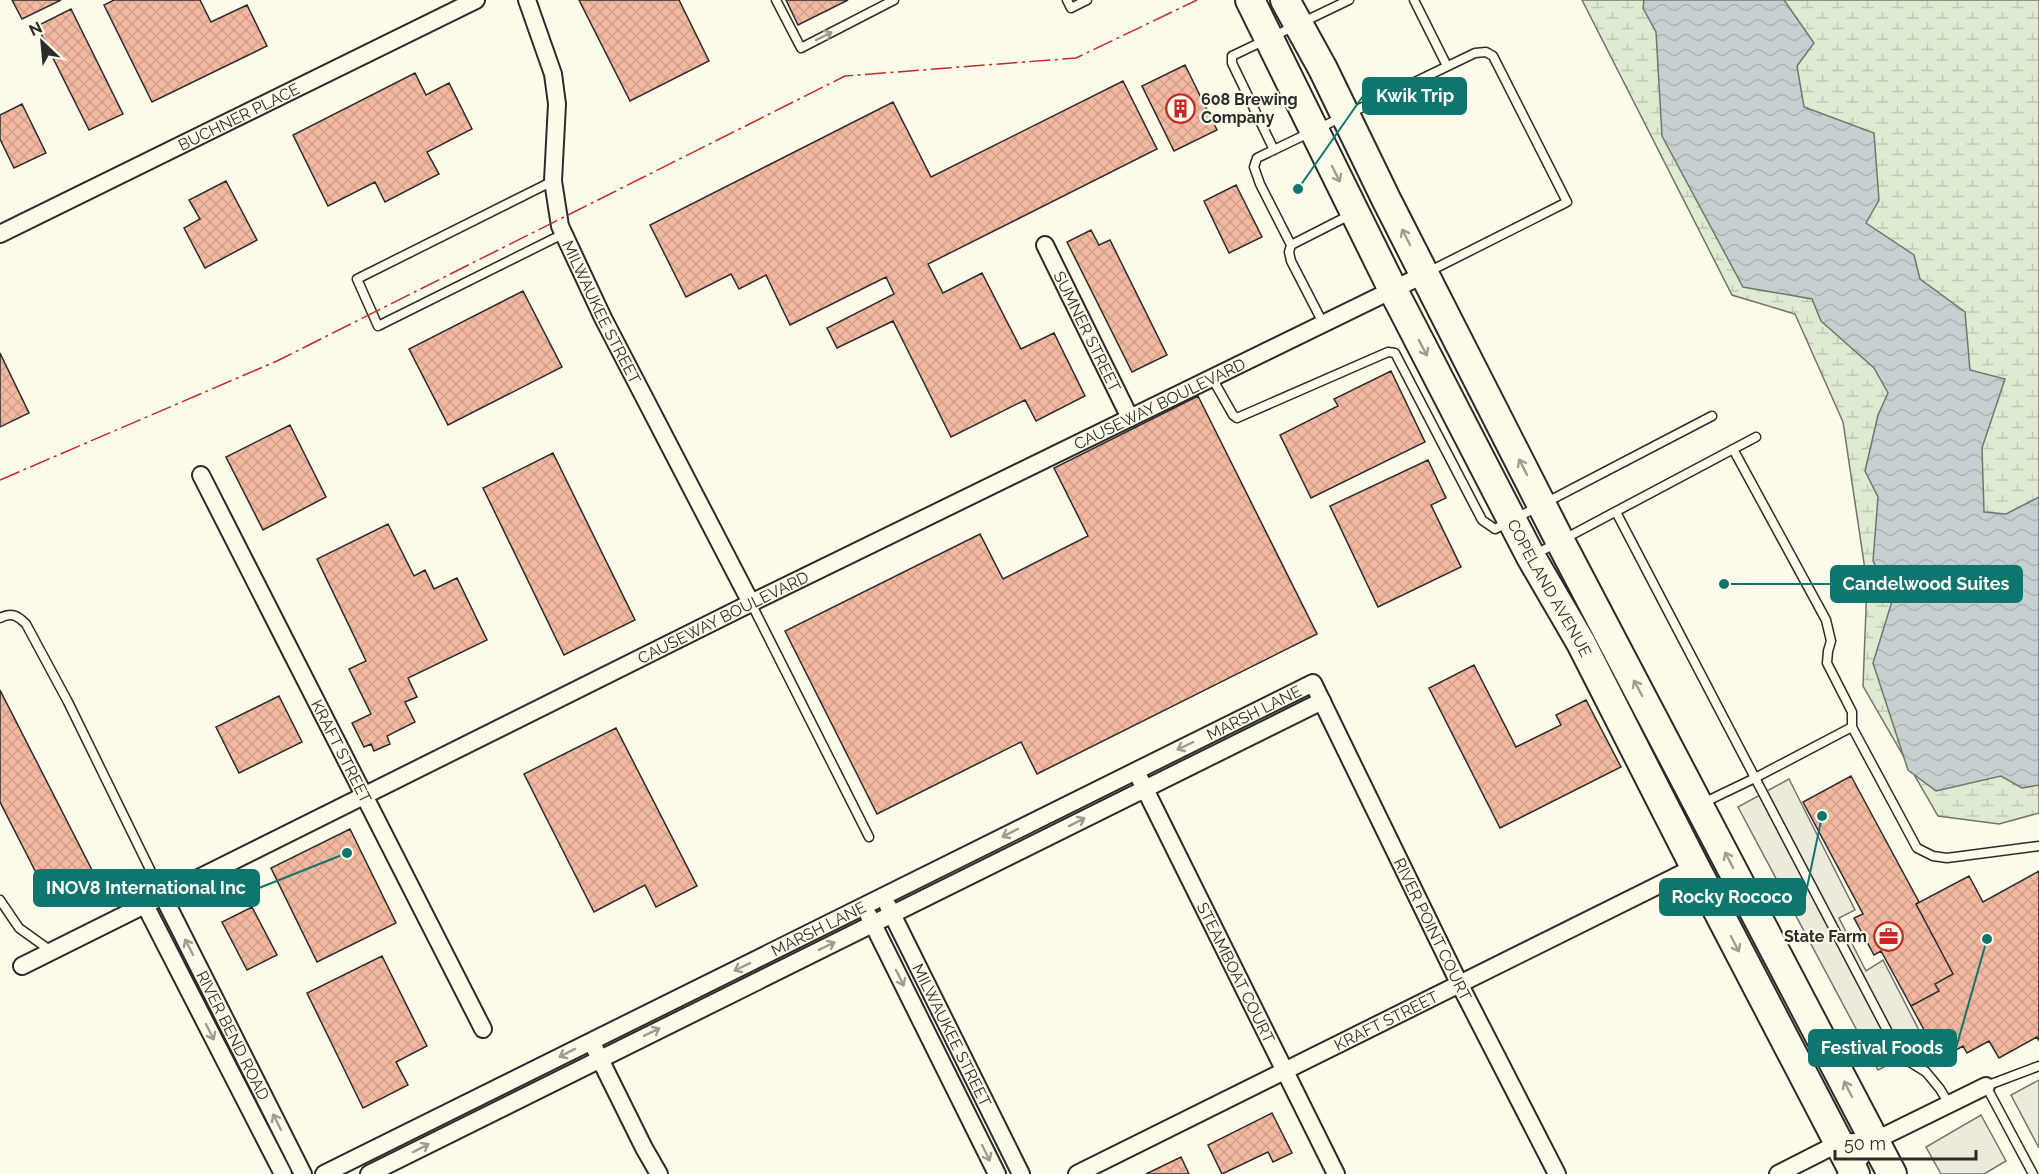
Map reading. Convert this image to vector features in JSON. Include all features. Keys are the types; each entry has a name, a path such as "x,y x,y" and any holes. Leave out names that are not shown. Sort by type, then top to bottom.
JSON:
{"highway":[{"name":"COPELAND AVENUE","path":"1250,0 1393,290 1531,557 1581,643 1839,1143 1849,1172"},
{"name":"COPELAND AVENUE","path":"1285,0 1323,69 1560,541 1892,1174"},
{"path":"1612,705 1632,720 1676,797 1685,804 1700,805"}],"street":[{"name":"BUCHNER PLACE","path":"0,234 476,0"},
{"name":"MILWAUKEE STREET","path":"527,0 553,74 557,104 554,181 556,209 563,234 603,318 751,603"},
{"name":"SUMNER STREET","path":"1045,244 1130,418"},
{"name":"CAUSEWAY BOULEVARD","path":"22,966 751,603 1425,274"},
{"name":"KRAFT STREET","path":"201,475 483,1029"},
{"name":"RIVER POINT COURT","path":"1313,683 1460,985 1557,1174"},
{"name":"MARSH LANE","path":"324,1174 1313,683"},
{"name":"MARSH LANE","path":"369,1174 1322,700"},
{"name":"STEAMBOAT COURT","path":"1136,770 1336,1174"},
{"name":"KRAFT STREET","path":"1077,1174 1695,867"},
{"name":"RIVER BEND ROAD","path":"163,896 303,1174"},
{"name":"MILWAUKEE STREET","path":"883,897 1021,1174"},
{"name":"RIVER BEND ROAD","path":"145,905 283,1174"},
{"name":"MILWAUKEE STREET","path":"864,907 997,1174"},
{"path":"591,1041 659,1174"},
{"path":"1778,1174 1839,1143 1874,1141 1986,1086"},
{"path":"1849,1172 1874,1141"}],"lane":[{"path":"776,0 801,48 894,0"},
{"path":"1067,0 1071,8 1087,0"},
{"path":"1274,150 1232,63 1232,56 1348,0"},
{"path":"1414,0 1447,66"},
{"path":"1292,245 1260,184 1254,167 1257,158 1475,53 1486,52 1492,56 1567,202 1425,274"},
{"path":"554,181 357,279 378,326 563,234"},
{"path":"1323,324 1291,261 1289,252 1292,245 1356,213"},
{"path":"1212,378 1233,415 1237,417 1388,352 1395,353 1482,520 1495,529 1712,416"},
{"path":"1531,557 1756,437"},
{"path":"1733,449 1826,620 1831,641 1827,663 1852,712 1852,727 1917,848 1933,856 1947,858 2039,846"},
{"path":"1616,512 1890,1036 1910,1062 1926,1072 1949,1104"},
{"path":"751,603 869,837"},
{"path":"0,618 8,614 18,616 26,624 68,702 163,896"},
{"path":"1700,805 1852,727"},
{"path":"0,900 19,928 51,951"},
{"path":"2032,1174 1986,1086 2039,1066"}],"green space":[{"path":"1582,0 2039,0 2039,813 1999,824 1938,816 1863,686 1867,583 1843,422 1795,314 1732,295"}],"shaded area":[{"path":"1789,779 1855,910 1839,918 1866,971 1883,960 1924,1040 1909,1047 1896,1061 1878,1070 1738,807"},
{"path":"2039,1080 2039,1148 2011,1095"},
{"path":"1981,1115 2006,1161 1984,1174 1941,1174 1926,1147"}],"water":[{"path":"1644,0 1784,0 1814,43 1797,66 1804,107 1874,133 1879,200 1866,223 1914,255 1920,279 1965,312 1970,370 2005,379 1982,448 1984,512 2006,514 2039,497 2039,785 2022,788 2001,776 1936,791 1908,770 1873,663 1893,598 1873,561 1878,497 1865,471 1878,415 1888,393 1874,368 1821,321 1812,299 1743,287 1662,136 1656,32 1643,8"}],"building":[{"path":"12,0 61,0 22,19"},
{"path":"114,0 200,0 211,22 247,5 267,46 152,102 104,5"},
{"path":"579,0 679,0 709,61 630,101"},
{"path":"786,0 848,0 798,25"},
{"path":"71,9 123,114 89,130 37,26"},
{"name":"608 Brewing Company","path":"1185,65 1217,130 1174,151 1142,86"},
{"path":"415,73 426,95 449,83 472,129 427,152 439,174 385,202 375,182 328,206 293,135"},
{"path":"1123,81 1157,149 928,264 943,293 982,273 1021,349 1054,333 1085,396 1036,421 1025,400 951,437 893,321 837,348 827,328 894,294 886,277 790,325 766,275 739,289 731,274 686,297 650,225 893,102 931,177"},
{"path":"22,104 46,153 14,168 0,139 0,115"},
{"path":"226,181 257,240 205,268 184,228 200,219 189,200"},
{"path":"1236,185 1262,237 1229,253 1204,201"},
{"path":"1091,230 1099,245 1110,240 1167,355 1132,372 1067,242"},
{"path":"523,291 562,367 448,425 409,349"},
{"path":"0,353 29,413 0,427"},
{"path":"1391,371 1425,442 1311,498 1280,435 1338,406 1334,399"},
{"path":"1198,396 1317,634 1037,774 1021,742 877,814 785,631 980,534 1003,579 1088,536 1054,468"},
{"path":"290,425 326,497 263,530 226,457"},
{"path":"553,453 635,620 564,655 483,488"},
{"path":"1428,460 1446,498 1431,505 1461,567 1378,607 1330,506"},
{"path":"388,524 414,576 425,570 434,589 457,578 487,640 408,678 417,697 405,702 415,722 387,736 390,744 374,751 371,744 364,747 352,723 371,714 349,669 366,661 317,559"},
{"path":"1474,665 1516,747 1561,725 1556,715 1586,700 1621,767 1500,828 1429,688"},
{"path":"0,690 94,874 49,898 0,802"},
{"path":"279,696 302,742 239,773 216,727"},
{"path":"616,728 697,886 656,907 645,885 594,912 524,774"},
{"path":"1851,776 1919,902 1916,904 1953,974 1935,984 1939,991 1911,1006 1881,951 1874,955 1854,918 1863,914 1803,802"},
{"path":"350,829 396,923 317,962 271,868"},
{"path":"2039,871 2039,1041 2037,1037 1999,1058 1989,1041 1967,1053 1963,1046 1940,1059 1911,1006 1939,991 1935,984 1953,974 1916,904 1969,876 1983,902"},
{"path":"252,907 277,955 247,970 222,922"},
{"path":"382,956 427,1046 396,1062 408,1085 363,1108 307,993"},
{"path":"1272,1113 1292,1153 1273,1162 1268,1152 1222,1174 1208,1145"},
{"path":"1181,1157 1189,1174 1146,1174"}],"power":[{"path":"0,480 277,361 845,76 1076,58 1197,0"}],"place":[{"name":"608 Brewing Company","path":"1180,108"},
{"name":"Kwik Trip","path":"1298,189"},
{"name":"Candelwood Suites","path":"1724,584"},
{"name":"Rocky Rococo","path":"1822,816"},
{"name":"INOV8 International Inc","path":"347,853"},
{"name":"State Farm","path":"1888,936"},
{"name":"Festival Foods","path":"1987,939"}]}
